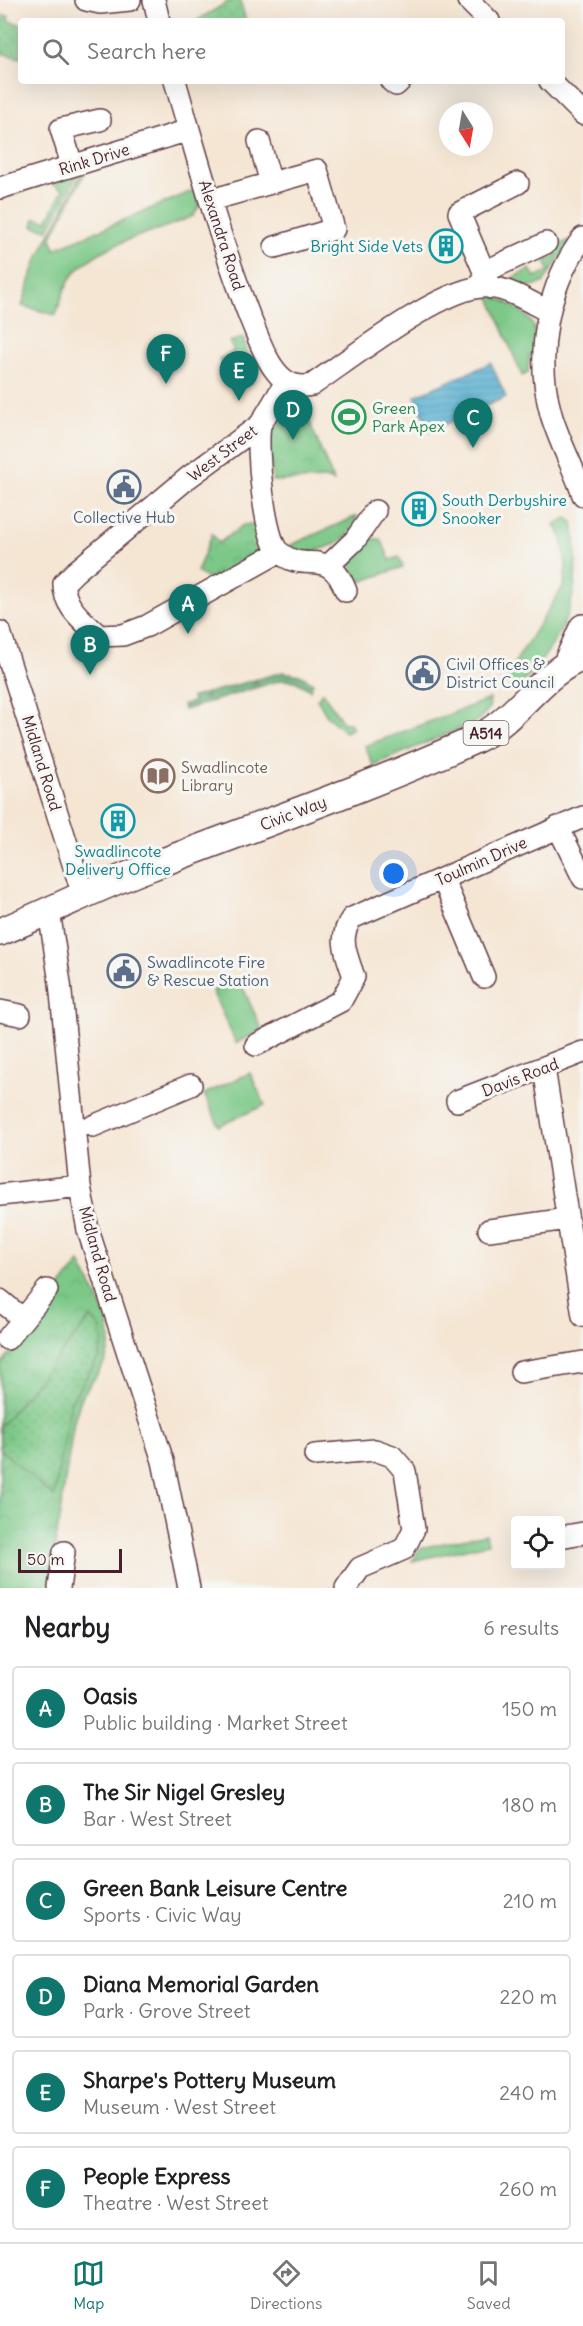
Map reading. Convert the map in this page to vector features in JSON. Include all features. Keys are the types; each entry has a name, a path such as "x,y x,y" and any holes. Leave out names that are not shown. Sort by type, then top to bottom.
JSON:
{"main road":[{"name":"Civic Way","path":"0,932 83,895 474,740 512,714 575,660 583,628"}],"street":[{"path":"86,0 100,3 130,0"},
{"path":"154,0 158,18"},
{"name":"Alexandra Road","path":"176,84 236,283 272,366 286,382"},
{"path":"553,84 583,114"},
{"path":"72,165 53,130 100,120"},
{"name":"Rink Drive","path":"0,188 189,130"},
{"path":"259,141 271,183"},
{"path":"211,200 317,170 334,230 275,247"},
{"path":"518,183 459,213 486,282 549,312"},
{"path":"583,238 566,267 549,312 544,359 548,399 557,433 583,495"},
{"path":"286,382 295,386 312,385 395,327 486,282 546,243"},
{"name":"West Street","path":"279,552 147,626 113,636 99,636 66,600 64,583 152,507 260,425 286,382"},
{"path":"260,425 259,456 271,540 279,552 295,561 329,565 338,572 346,591"},
{"path":"329,565 355,540 375,511"},
{"name":"Midland Road","path":"0,632 83,895"},
{"name":"Toulmin Drive","path":"256,1045 341,1001 354,977 342,938 352,918 583,817"},
{"path":"558,827 583,878"},
{"path":"443,879 484,977"},
{"name":"Midland Road","path":"50,911 60,983 80,1186 88,1230 163,1461 189,1588"},
{"name":"Davis Road","path":"457,1101 583,1052"},
{"path":"544,1068 583,1316"},
{"path":"93,1126 191,1085"},
{"path":"0,1195 80,1186"},
{"path":"489,1230 567,1219"},
{"path":"7,1339 47,1290"},
{"path":"0,1299 23,1319"},
{"path":"521,1372 583,1362"},
{"path":"315,1455 375,1450 392,1456 405,1471 414,1529 404,1550 360,1568 346,1588"},
{"path":"565,1537 583,1533"},
{"path":"58,1588 64,1552"}],"green space":[{"path":"231,0 240,0 245,18 201,18"},
{"path":"4,15 9,16 8,21 18,23 18,57 0,53 0,27"},
{"path":"87,169 51,238 55,249 197,189 199,206 193,216 112,246 97,254 69,280 56,315 22,306 36,262 83,170"},
{"path":"79,171 48,230 33,226 35,218 47,221 63,190 49,182"},
{"path":"48,181 49,182 0,199"},
{"path":"572,239 543,283 524,288 512,281 512,278 530,269 535,277 549,271 545,261 556,256 553,248"},
{"path":"489,295 509,303 532,323 536,343 533,355 529,356 528,373 522,376"},
{"path":"243,338 251,364 252,382 234,386 219,359 234,351 229,342"},
{"path":"301,406 334,482 328,479 273,481 269,454 270,437 280,423"},
{"path":"357,516 350,532 343,539 326,548 299,552 291,545"},
{"path":"567,518 573,522 576,547 574,590 569,609 562,628 538,665 522,684 511,684 507,675 564,585 566,566 562,539 555,524"},
{"path":"260,523 261,539 258,554 209,580 197,572 212,534 219,543 243,525"},
{"path":"370,539 381,539 390,560 399,557 403,567 360,582 354,581 351,562"},
{"path":"283,672 301,675 313,683 310,690 295,681 281,680 184,710 183,705 193,702 192,697"},
{"path":"323,692 342,723 350,723 353,728 345,732 327,716 317,699"},
{"path":"490,699 489,709 476,722 373,765 365,746"},
{"path":"239,979 262,1030 236,1043 212,991"},
{"path":"250,1073 265,1105 219,1126 204,1094"},
{"path":"80,1262 104,1311 110,1337 109,1350 102,1367 85,1391 74,1421 49,1588 0,1588 0,1366"},
{"path":"91,1317 100,1327 103,1341 98,1359 71,1401 54,1497 0,1449 0,1427"},
{"path":"486,1534 488,1544 412,1561 421,1548"}],"water":[{"path":"491,363 506,397 430,431 415,396"}],"place":[{"name":"Bright Side Vets","path":"446,246"},
{"name":"People Express","path":"166,384"},
{"name":"Sharpe's Pottery Museum","path":"239,401"},
{"name":"Green Park Apex","path":"349,417"},
{"name":"Diana Memorial Garden","path":"293,440"},
{"name":"Green Bank Leisure Centre","path":"473,448"},
{"name":"Collective Hub","path":"124,487"},
{"name":"South Derbyshire Snooker","path":"419,509"},
{"name":"Oasis","path":"188,634"},
{"name":"Civil Offices & District Council","path":"423,673"},
{"name":"The Sir Nigel Gresley","path":"90,675"},
{"name":"Swadlincote Library","path":"158,776"},
{"name":"Swadlincote Delivery Office","path":"118,821"},
{"name":"Swadlincote Fire & Rescue Station","path":"124,971"}]}
